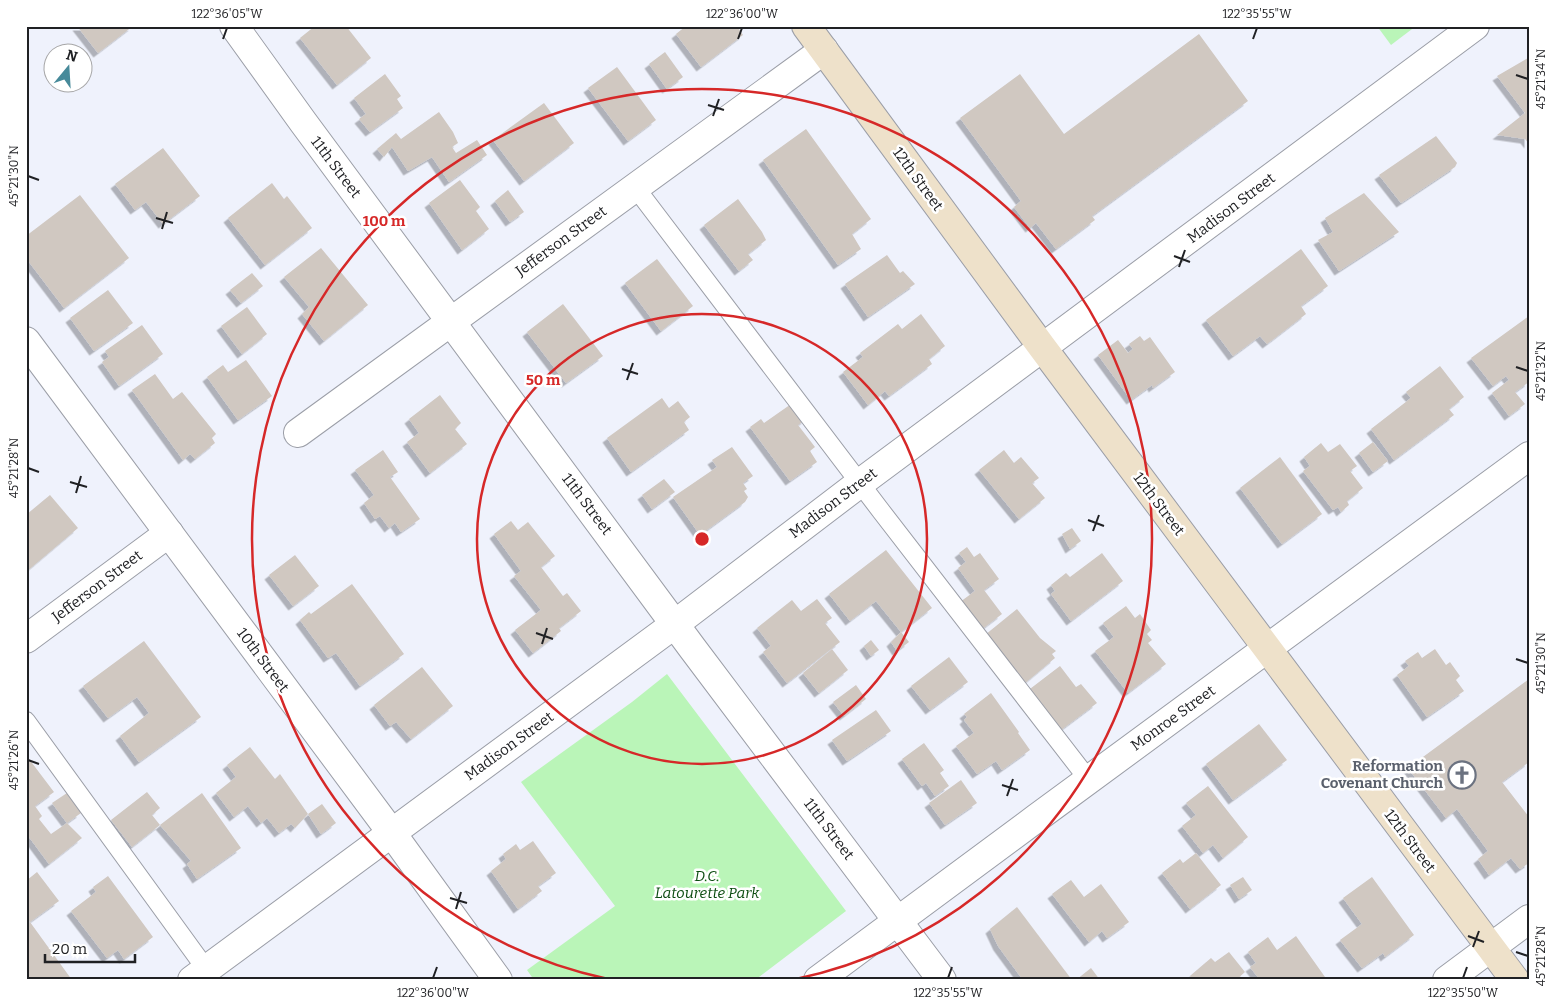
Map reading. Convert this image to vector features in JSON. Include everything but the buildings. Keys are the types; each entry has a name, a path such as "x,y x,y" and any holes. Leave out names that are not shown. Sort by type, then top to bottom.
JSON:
{"street":[{"name":"11th Street","path":"234,26 675,624 942,980"},
{"name":"12th Street","path":"806,26 1042,347 1515,980"},
{"name":"Madison Street","path":"199,974 675,624 860,483 1475,26"},
{"name":"Jefferson Street","path":"298,433 450,320 824,50"},
{"name":"10th Street","path":"26,341 391,832 498,980"},
{"name":"Monroe Street","path":"818,980 1088,779 1529,456"},
{"name":"Jefferson Street","path":"26,639 169,533"},
{"path":"1447,980 1529,919"}],"lane":[{"path":"635,187 1088,779"},
{"path":"26,721 199,974"}],"green space":[{"path":"1377,26 1416,26 1391,45"},
{"name":"D.C. Latourette Park","path":"667,674 846,911 755,980 534,980 527,970 615,906 521,782 632,702"}],"place":[{"name":"Reformation Covenant Church","path":"1462,775"}]}
